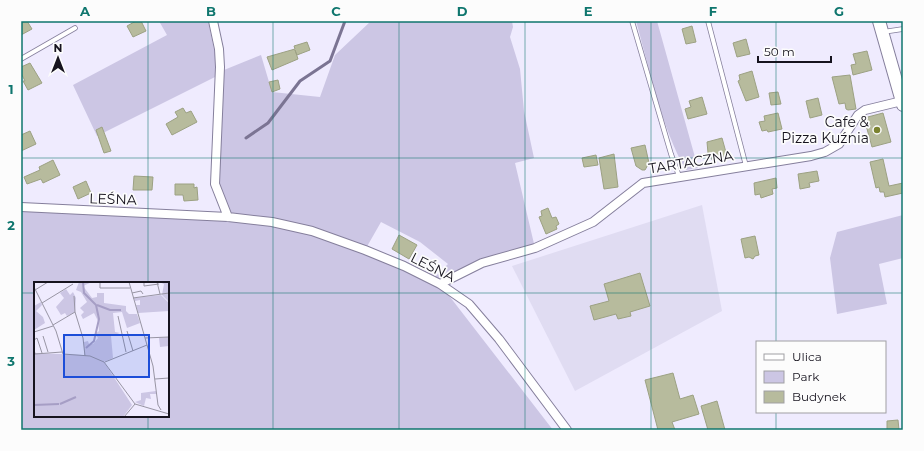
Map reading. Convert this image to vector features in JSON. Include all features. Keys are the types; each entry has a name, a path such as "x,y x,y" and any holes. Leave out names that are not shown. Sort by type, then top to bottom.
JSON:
{"street":[{"path":"212,21 219,49 220,67 215,184 228,217"},
{"path":"881,26 902,103"},
{"name":"TARTACZNA","path":"440,284 482,263 535,248 593,222 643,182 811,156 825,152 839,144 858,116 865,110 902,103"},
{"name":"LEŚNA","path":"21,207 228,217 272,222 312,231 398,263 457,294 482,317 567,430"}],"lane":[{"path":"632,21 671,154 679,176"},
{"path":"708,21 746,166"},
{"path":"881,26 903,29"},
{"path":"21,59 75,28"}],"shaded area":[{"path":"702,205 722,311 575,391 512,266"}],"green space":[{"path":"159,21 208,21 215,54 215,77 97,136 73,85 167,35"},
{"path":"371,21 512,21 513,27 510,37 520,69 524,111 534,158 515,163 535,248 482,263 440,284 553,430 21,430 21,207 228,217 215,184 224,70 261,55 272,92 320,97 335,55","holes":["381,222 420,242 448,264 432,280 365,250"]},
{"path":"636,21 657,21 698,168 686,170 677,154 657,98"},
{"path":"903,215 903,258 879,264 887,304 837,314 830,258 837,232"}],"building":[{"path":"27,21 32,29 21,35 21,23"},
{"path":"136,21 141,21 146,31 133,37 127,26"},
{"path":"692,26 696,42 686,44 682,29"},
{"path":"746,39 750,54 737,57 733,43"},
{"path":"307,42 310,50 297,55 295,50 298,59 272,70 267,57 295,49 294,46"},
{"path":"867,51 872,70 853,75 851,65 856,64 853,54"},
{"path":"30,63 42,83 28,90 23,81 25,81 21,73 21,67"},
{"path":"752,71 759,97 746,101 738,81 740,80 739,75"},
{"path":"850,75 856,109 848,110 846,109 845,103 839,104 832,77"},
{"path":"278,80 280,89 272,92 269,82"},
{"path":"778,92 781,104 771,105 769,93"},
{"path":"702,97 707,114 688,119 685,109 691,107 689,101"},
{"path":"818,98 822,115 810,118 806,101"},
{"path":"183,108 186,113 191,111 197,122 172,135 166,124 178,117 175,112"},
{"path":"778,113 782,129 768,132 767,130 762,131 759,122 765,121 764,116"},
{"name":"Cafe & Pizza Kuźnia","path":"883,113 891,142 872,147 864,118"},
{"path":"102,127 111,151 104,153 96,130"},
{"path":"30,131 36,144 21,151 21,135"},
{"path":"722,138 727,156 712,160 711,154 708,153 707,142"},
{"path":"645,145 649,163 645,170 642,170 636,166 631,148"},
{"path":"614,154 618,187 604,189 599,158"},
{"path":"596,155 598,165 584,167 582,158"},
{"path":"883,159 889,186 903,183 903,193 885,197 884,192 880,192 879,187 876,188 870,162"},
{"path":"53,160 60,175 43,183 41,179 27,184 24,177 40,170 39,167"},
{"path":"817,171 819,181 809,183 810,187 800,189 798,174"},
{"path":"134,176 153,177 152,190 133,190"},
{"path":"776,178 777,188 772,189 773,194 761,198 760,194 755,195 754,183"},
{"path":"86,181 91,193 78,199 73,187"},
{"path":"175,184 194,184 194,188 197,187 198,200 184,201 183,195 175,195"},
{"path":"548,208 552,218 556,217 559,224 556,226 557,229 546,234 539,217 542,216 541,211"},
{"path":"399,235 417,245 409,259 392,249"},
{"path":"755,236 759,255 755,256 753,259 749,257 745,258 741,239"},
{"path":"640,273 650,306 630,312 631,316 618,319 616,314 594,320 590,306 609,301 604,284"},
{"path":"673,373 680,399 693,395 699,414 672,422 675,430 658,430 645,380"},
{"path":"717,401 725,430 708,430 701,406"},
{"path":"898,420 899,430 887,430 887,421"}],"waterway":[{"path":"246,138 268,123 300,81 330,61 345,21"}],"place":[{"name":"Cafe & Pizza Kuźnia","path":"877,130"}]}
